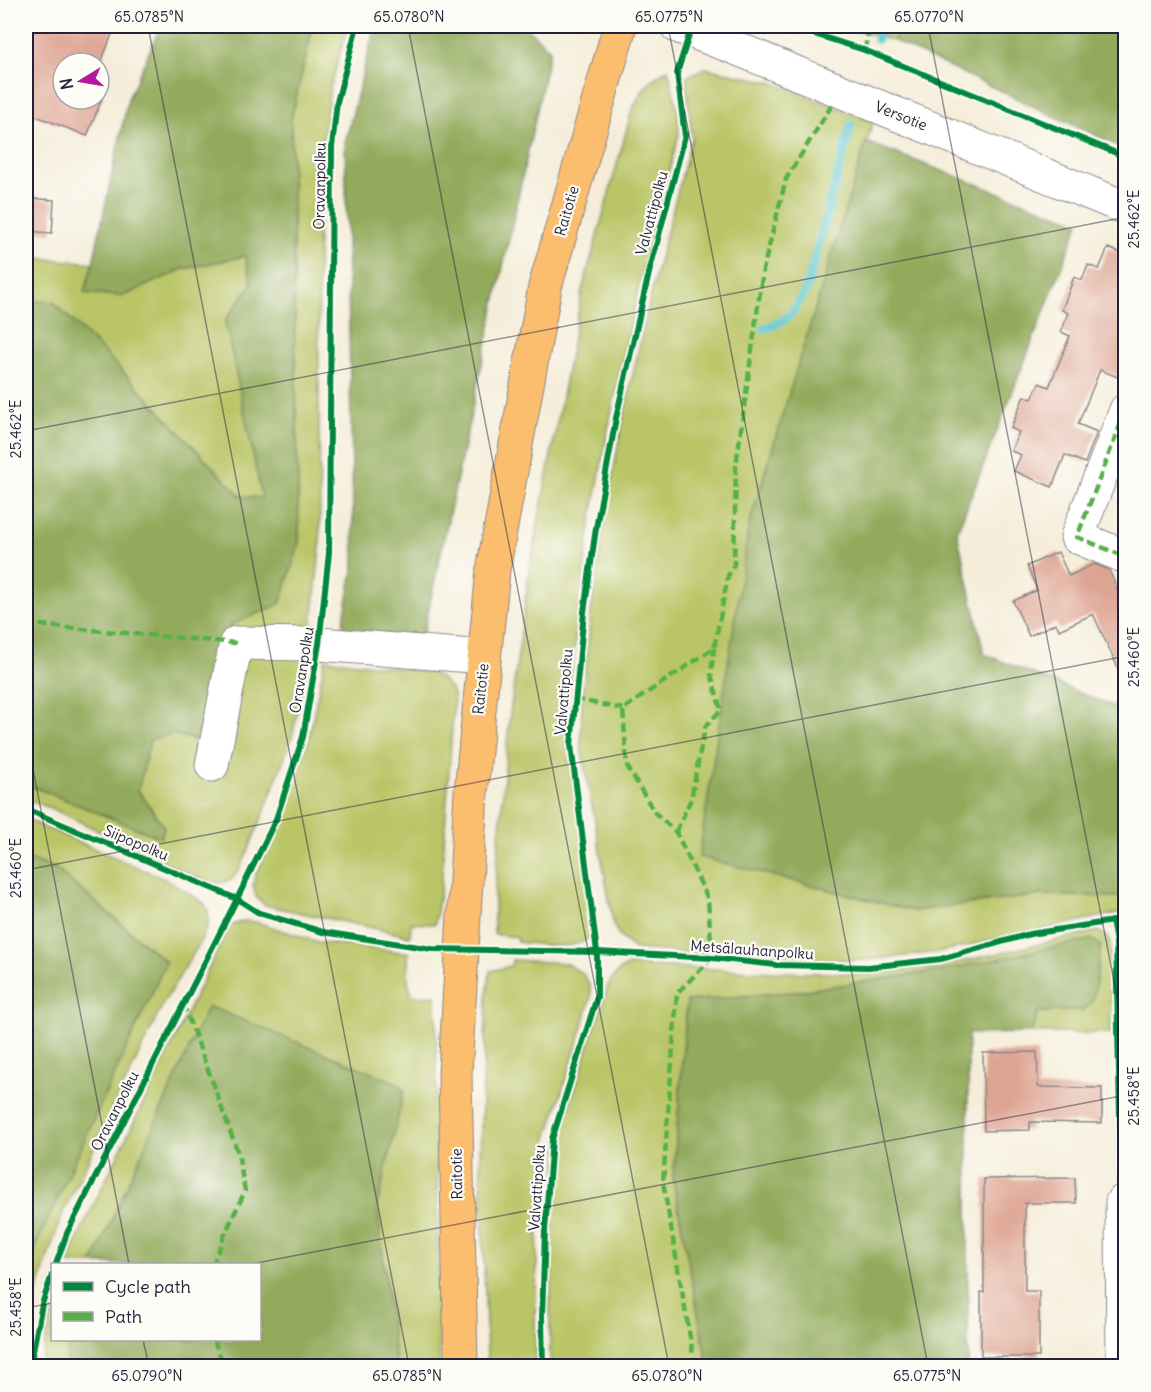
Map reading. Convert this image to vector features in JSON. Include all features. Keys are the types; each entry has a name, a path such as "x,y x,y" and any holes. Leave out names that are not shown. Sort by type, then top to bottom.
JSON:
{"main road":[{"name":"Raitotie","path":"461,1366 455,1074 471,792 493,570 544,287 620,26"}],"street":[{"name":"Versotie","path":"677,26 1125,208"},
{"path":"1125,410 1077,537 1125,557"},
{"path":"212,765 236,643 319,644 484,657"},
{"path":"1123,1366 1122,1202 1125,1202"}],"green space":[{"path":"161,26 313,26 291,119 299,545 280,604 231,625 206,735 195,740 173,734 150,740 138,790 164,827 161,838 26,784 26,694 33,605 26,603 26,300 53,302 106,354 240,496 262,498 225,321 252,284 245,256 183,269 123,296 84,293 93,263 128,99"},
{"path":"313,26 348,26 330,88 322,147 318,230 320,549 308,660 292,737 242,865 232,879 221,883 207,882 53,809 26,799 26,784 161,838 164,827 138,790 150,739 173,734 195,740 206,735 231,625 280,603 299,545 291,119"},
{"path":"375,26 525,26 550,50 423,635 341,634 354,566 345,143"},
{"path":"843,26 899,26 894,41"},
{"path":"899,26 1125,26 1126,138 1122,148 894,41"},
{"path":"705,68 771,82 873,122 749,525 913,911 1041,895 1125,897 1125,912 939,952 867,960 776,959 635,949 622,939 614,927 581,745 582,699 591,613 603,529 623,419 656,273 692,138 686,77"},
{"path":"668,69 678,112 679,134 642,273 610,418 590,527 568,698 567,746 595,919 590,936 574,945 554,946 517,942 517,937 494,934 494,899 509,721 530,566 582,291 632,110 651,80"},
{"path":"866,142 1079,223 957,532 984,654 1125,711 1125,897 1041,895 913,911 699,857 749,525"},
{"path":"245,256 252,284 225,321 263,499 240,496 106,354 53,302 26,300 26,257 93,263 85,293 122,296 183,269"},
{"path":"26,603 33,604 26,694"},
{"path":"325,659 430,672 446,683 453,694 441,886 435,924 411,923 410,936 265,905 256,897 253,885 256,874 280,821 308,742"},
{"path":"26,819 169,881 204,903 208,911 208,925 164,1002 61,1217 33,1303 26,1357 26,1289 37,1243 166,962 56,869 26,858"},
{"path":"26,858 56,869 166,962 37,1243 26,1289"},
{"path":"245,921 256,922 318,942 409,953 408,976 413,996 436,995 439,1366 396,1366 377,1206 404,1091 396,1083 208,1007 92,1263 67,1263 224,937 232,925"},
{"path":"1125,930 1126,1033 1124,1033 1122,942"},
{"path":"1097,931 1105,935 1110,943 1111,1033 1031,1033 1038,1012 1083,1010 1092,940 945,970 793,992 687,1001 673,1180 708,1366 550,1366 552,1230 559,1139 608,985 620,970 630,965 868,974 943,966"},
{"path":"1092,939 1101,946 1093,1001 1083,1010 1038,1012 1031,1033 968,1034 968,1366 708,1366 673,1180 687,1001 793,992 945,970"},
{"path":"512,960 565,963 582,973 590,985 591,996 547,1138 538,1229 536,1366 488,1366 480,1149 487,996 490,971 511,966"},
{"path":"208,1006 397,1083 404,1091 377,1206 396,1366 66,1366 69,1341 261,1341 261,1263 92,1263"},
{"path":"51,1308 51,1341 69,1341 66,1366 41,1366"}],"building":[{"path":"26,26 115,26 105,51 51,51 51,111 97,111 87,136 26,112"},
{"path":"26,198 54,200 52,233 26,231"},
{"path":"1108,248 1125,255 1125,380 1100,370 1078,424 1097,432 1085,463 1065,455 1052,487 1014,471 1021,455 1011,451 1019,432 1011,428 1024,396 1032,399 1039,383 1049,387 1070,336 1061,332 1068,313 1062,310 1074,277 1082,280 1088,265 1099,269"},
{"path":"1058,552 1069,576 1094,564 1109,570 1125,607 1125,683 1093,614 1059,630 1056,623 1029,636 1013,601 1037,590 1027,566"},
{"path":"1037,1052 1038,1087 1102,1088 1102,1123 1030,1122 1030,1130 984,1131 983,1053"},
{"path":"1075,1178 1076,1203 1025,1203 1025,1291 1039,1291 1039,1357 981,1357 981,1292 984,1292 984,1179"}],"waterway":[{"path":"877,39 882,26"},
{"path":"764,328 786,318 807,287 851,125"}],"marked path":[{"path":"864,50 871,26"},
{"path":"695,1366 663,1182 677,993 712,958 708,899 676,832 655,813 627,766 623,709 714,648 728,576 734,564 736,466 763,270 786,179 832,105"},
{"path":"1126,410 1077,537 1126,557"},
{"path":"26,623 236,643"},
{"path":"676,832 691,799 705,727 721,710 711,674 714,648"},
{"path":"575,699 623,709"},
{"path":"183,1004 238,1153 245,1191 213,1263"},
{"path":"214,1341 224,1366"}],"cycle path":[{"name":"Oravanpolku","path":"56,1263 67,1233 276,819 303,737 319,644 329,553 332,147 337,102 357,26"},
{"name":"Valvattipolku","path":"543,1366 545,1230 552,1139 597,997 597,952 571,745 584,612 596,528 616,418 649,273 685,136 677,73 692,26"},
{"path":"789,26 864,50 1126,157"},
{"name":"Siipopolku","path":"26,809 237,899 259,913 323,932 432,949 597,952 712,958 776,965 868,967 941,959 1030,934 1126,919"},
{"path":"1112,921 1116,942 1122,1202"},
{"path":"30,1366 42,1304 51,1278"}]}
